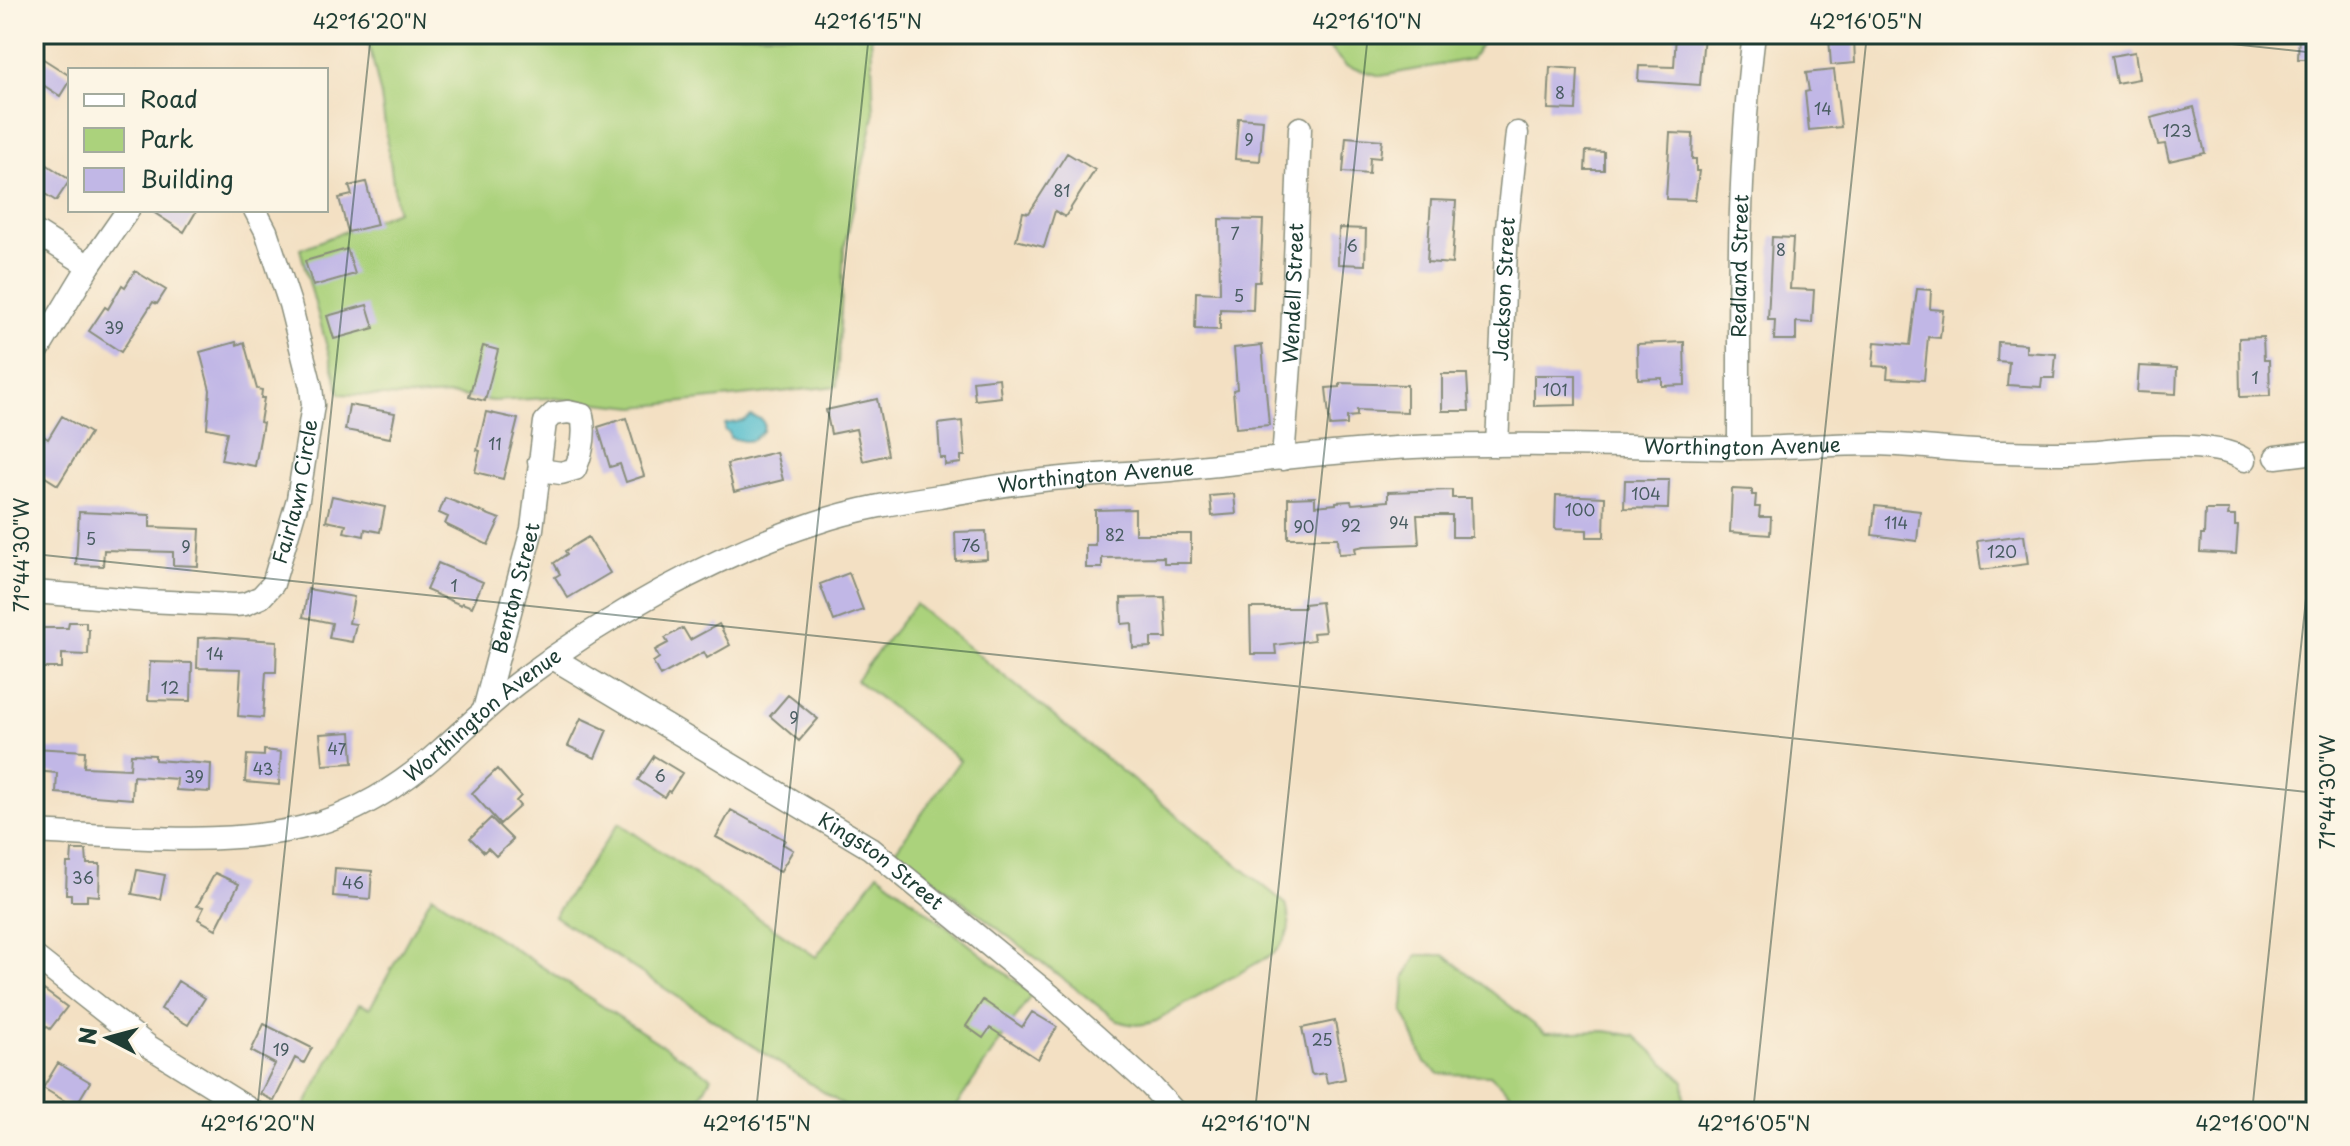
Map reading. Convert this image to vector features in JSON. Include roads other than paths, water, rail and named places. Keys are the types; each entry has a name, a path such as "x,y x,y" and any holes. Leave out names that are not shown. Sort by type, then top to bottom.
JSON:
{"street":[{"name":"Redland Street","path":"1739,448 1740,268 1748,86 1754,34"},
{"name":"Wendell Street","path":"1283,459 1292,339 1300,128"},
{"name":"Jackson Street","path":"1497,445 1507,228 1517,133"},
{"path":"34,357 89,266 127,212"},
{"name":"Fairlawn Circle","path":"34,592 235,605 261,597 273,584 298,499 313,405 286,293 266,231 256,212"},
{"path":"34,231 89,266"},
{"name":"Worthington Avenue","path":"34,832 140,838 259,834 299,828 359,806 401,782 440,752 484,710 553,658 639,604 762,541 845,514 911,500 1050,479 1411,447 1739,448 1883,444 1999,453 2095,452 2165,447 2231,450 2245,460"},
{"path":"2276,457 2316,452"},
{"name":"Benton Street","path":"484,710 532,529 539,462"},
{"name":"Kingston Street","path":"553,658 870,848 1051,996 1150,1085 1175,1112"},
{"path":"34,956 148,1046 254,1112"}],"water":[{"path":"751,416 761,419 763,431 753,440 730,438 725,424 743,421"}]}
